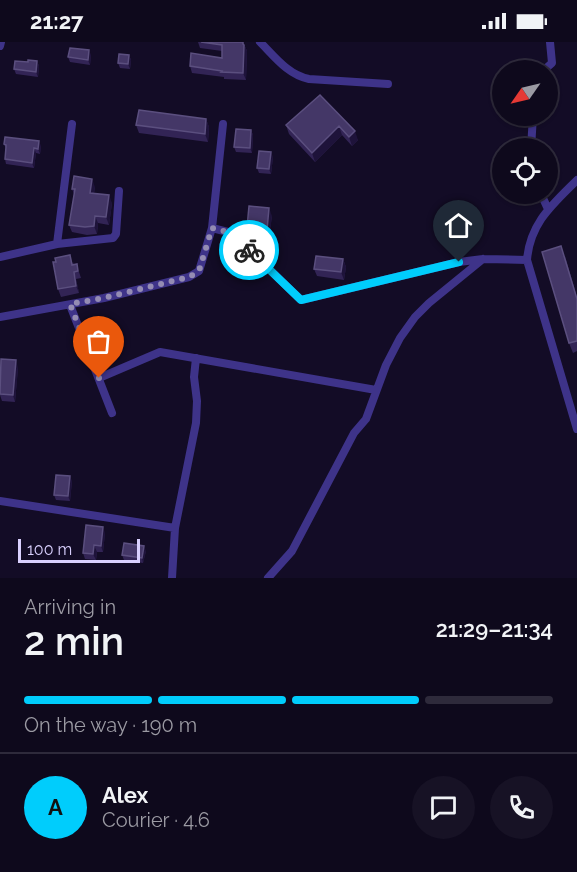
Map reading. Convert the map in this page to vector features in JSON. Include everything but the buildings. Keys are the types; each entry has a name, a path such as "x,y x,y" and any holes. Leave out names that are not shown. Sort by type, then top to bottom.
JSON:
{"street":[{"path":"260,42 300,78 388,84"},
{"path":"550,42 552,60"},
{"path":"57,244 72,124"},
{"path":"0,317 104,298 189,277 199,271 212,228 223,124"},
{"path":"577,180 548,208 532,237 527,260 577,429"},
{"path":"0,257 57,244 113,238 116,234 119,191"},
{"path":"546,204 548,208"},
{"path":"212,228 232,233 301,300 459,262 483,259 527,260"},
{"path":"268,578 292,551 354,433 366,419 386,365 400,339 415,317 483,259"},
{"path":"70,304 112,413"},
{"path":"99,378 160,352 376,390"},
{"path":"172,578 175,528 196,423 198,401 194,377 196,358"},
{"path":"0,501 175,528"}],"way so far":[{"path":"99,378 70,304 189,277 199,271 212,228 232,233 249,250"}],"route":[{"path":"249,250 301,300 459,262"}]}
